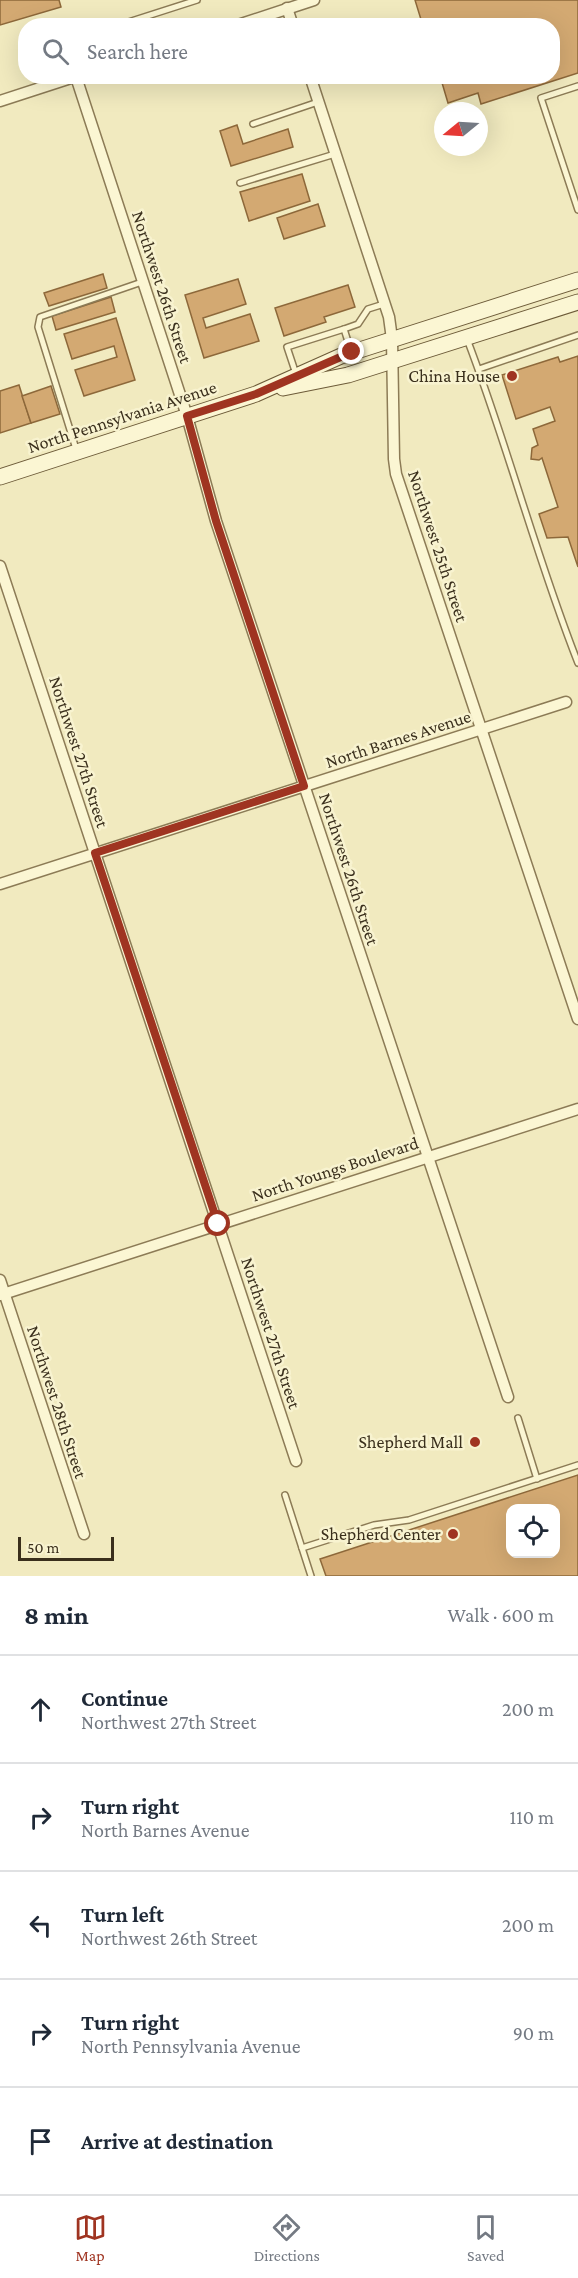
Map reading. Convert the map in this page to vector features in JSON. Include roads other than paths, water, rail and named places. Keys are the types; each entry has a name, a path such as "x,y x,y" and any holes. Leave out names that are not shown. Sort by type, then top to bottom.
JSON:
{"main road":[{"name":"North Pennsylvania Avenue","path":"256,394 352,352 578,280"},
{"path":"545,291 551,311"},
{"name":"North Pennsylvania Avenue","path":"0,477 256,394 348,375 578,302"},
{"path":"478,312 485,332"}],"street":[{"path":"258,18 314,0"},
{"path":"287,8 290,18"},
{"path":"0,101 54,84"},
{"name":"Northwest 26th Street","path":"78,84 187,416 216,521 508,1397"},
{"name":"Northwest 25th Street","path":"312,84 384,304 392,339 396,474 578,1019"},
{"name":"Northwest 27th Street","path":"0,566 296,1461"},
{"name":"North Barnes Avenue","path":"0,884 566,702"},
{"name":"North Youngs Boulevard","path":"2,1294 578,1109"},
{"name":"Northwest 28th Street","path":"0,1280 2,1294 84,1534"}],"lane":[{"path":"141,18 197,0"},
{"path":"578,86 541,98 578,210"},
{"path":"253,124 318,102"},
{"path":"240,183 335,154"},
{"path":"77,452 38,327 38,320 40,317 61,309 142,282"},
{"path":"296,376 287,347 358,324 368,309 384,304"},
{"path":"344,329 352,352"},
{"path":"478,369 578,336"},
{"path":"467,337 518,484 542,564 578,663"},
{"path":"518,1418 537,1479"},
{"path":"302,1548 374,1525 409,1520 578,1466"},
{"path":"285,1496 311,1576"}],"place":[{"name":"China House","path":"512,376"},
{"name":"Shepherd Mall","path":"475,1442"},
{"name":"Shepherd Center","path":"453,1534"}]}
